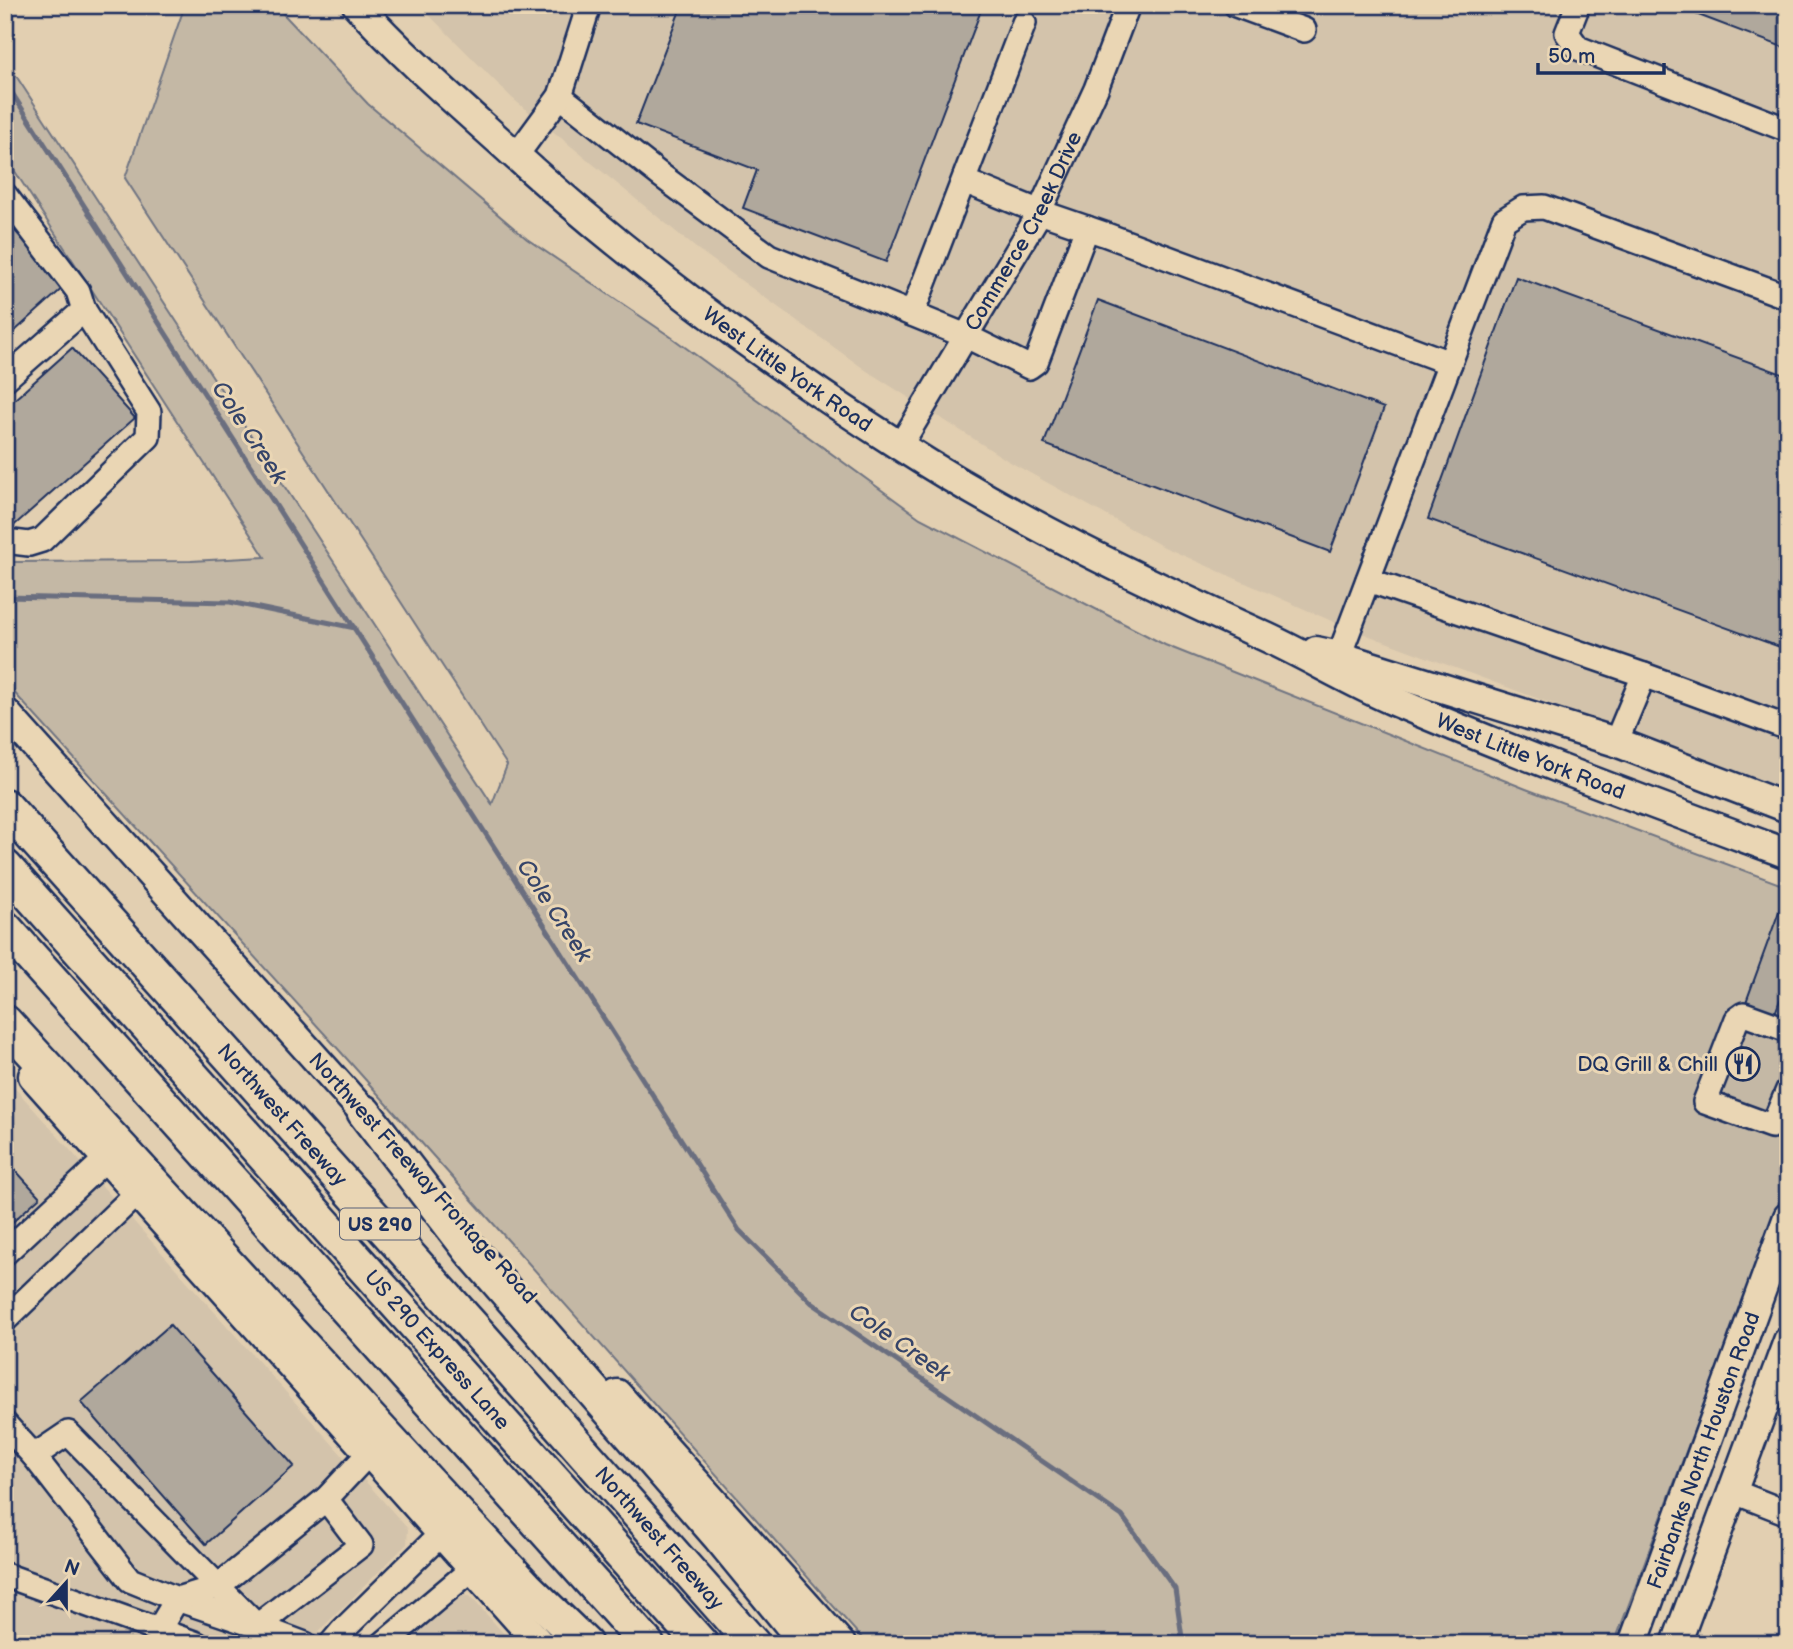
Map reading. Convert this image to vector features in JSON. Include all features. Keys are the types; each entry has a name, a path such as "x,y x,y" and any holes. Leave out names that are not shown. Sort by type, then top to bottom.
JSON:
{"highway":[{"name":"Northwest Freeway","path":"5,806 753,1644"},
{"name":"US 290 Express Lane","path":"5,867 701,1644"},
{"path":"5,928 647,1644"},
{"path":"5,1022 526,1587 585,1644"},
{"path":"364,1112 470,1250 720,1537 808,1644"}],"main road":[{"name":"West Little York Road","path":"357,5 433,81 573,208 710,316 900,446 1141,580 1279,643 1333,673 1394,701 1608,788 1788,854"},
{"name":"West Little York Road","path":"1279,643 1339,656 1616,742 1788,808"},
{"name":"Northwest Freeway Frontage Road","path":"5,712 841,1644"},
{"path":"5,1045 540,1644"},
{"name":"Fairbanks North Houston Road","path":"1633,1644 1788,1217"},
{"name":"Fairbanks North Houston Road","path":"1676,1644 1788,1341"},
{"path":"1696,1470 1734,1487"}],"street":[{"path":"516,156 560,96 589,5"},
{"name":"Commerce Creek Drive","path":"900,446 1040,212 1096,89 1128,5"},
{"path":"1236,5 1304,30"},
{"path":"1578,5 1567,33 1578,48 1788,131"},
{"path":"912,314 1024,23"},
{"path":"560,96 769,256 966,336 1024,366 1029,367 1036,362 1087,228"},
{"path":"964,181 1040,212 1450,363"},
{"path":"5,195 78,292 84,310 149,412 148,437 42,540 29,544 5,541"},
{"path":"1339,656 1504,220 1523,208 1544,207 1788,297"},
{"path":"5,379 84,310"},
{"path":"1368,580 1644,675 1788,728"},
{"path":"1616,742 1644,675"},
{"path":"1788,1030 1744,1014 1737,1019 1705,1102 1767,1125 1782,1120 1788,1090"},
{"path":"5,1253 107,1158"},
{"path":"5,1320 136,1194"},
{"path":"5,1424 34,1456 130,1580 306,1644"},
{"path":"34,1456 68,1433 257,1626"},
{"path":"159,1629 177,1599 217,1587 326,1499 369,1453"},
{"path":"1734,1487 1788,1513"},
{"path":"257,1626 361,1545 326,1499"},
{"path":"331,1644 441,1534"},
{"path":"383,1644 472,1569"},
{"path":"5,1575 197,1644"}],"shaded area":[{"path":"185,5 275,5 368,104 527,239 671,337 920,518 1165,645 1526,789 1788,887 1788,898 1747,1003 1788,1020 1788,1179 1614,1644 867,1644 331,1041 5,682 5,562 191,561 265,557 5,156 5,59 492,804 507,765 125,178"},
{"path":"419,5 1788,5 1788,792 1343,626 1162,546 1010,462 867,371 696,248 512,98"},
{"path":"5,1077 408,1529 407,1544 319,1631 310,1644 5,1644"},
{"path":"458,1595 470,1596 513,1644 405,1644"}],"building":[{"path":"682,5 983,5 886,262 743,208 757,170 636,124"},
{"path":"1672,5 1788,5 1788,49"},
{"path":"5,220 65,286 5,340"},
{"path":"1516,277 1788,376 1788,650 1428,519"},
{"path":"1098,300 1384,408 1330,552 1044,444"},
{"path":"72,348 135,418 9,530 5,526 5,408"},
{"path":"1781,906 1788,909 1788,979 1774,1016 1745,1005"},
{"path":"5,1159 40,1197 5,1229"},
{"path":"170,1325 294,1466 206,1544 81,1402"}],"waterway":[{"name":"Cole Creek","path":"5,82 739,1230 812,1303 1122,1516 1175,1589 1183,1644"},
{"path":"5,597 230,602 355,628"}],"place":[{"name":"DQ Grill & Chill","path":"1743,1064"}]}
